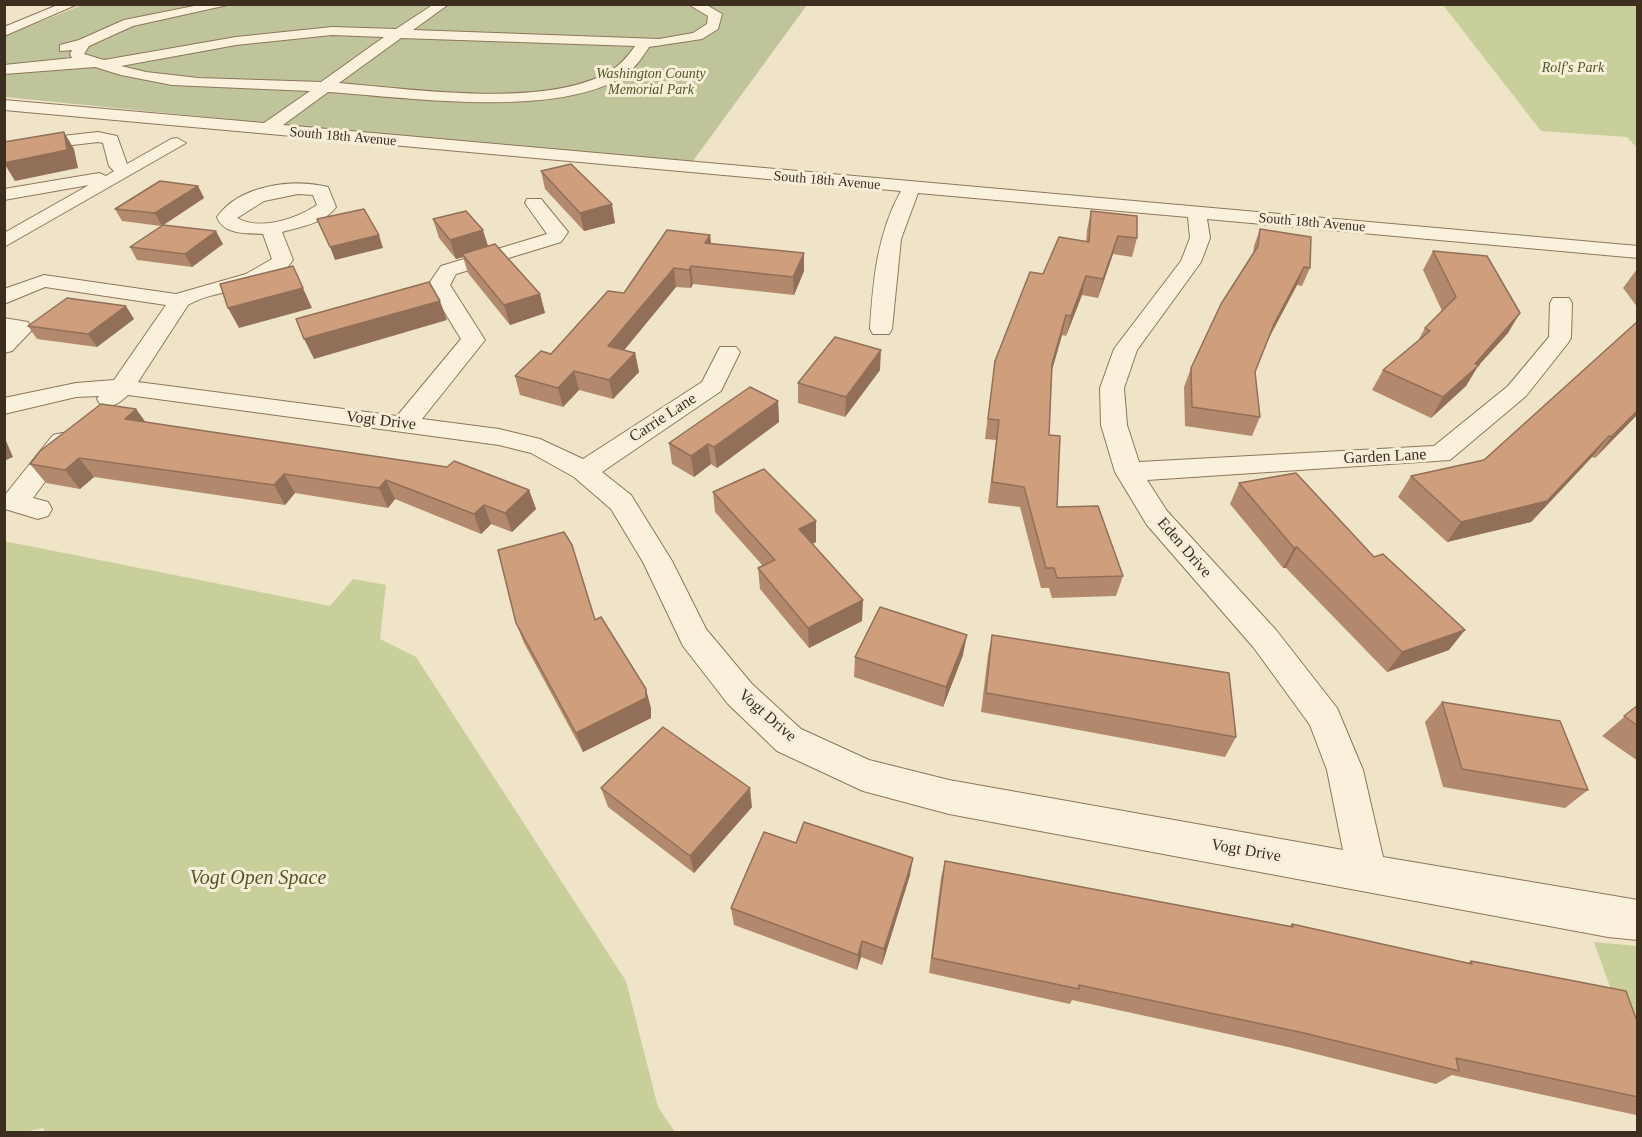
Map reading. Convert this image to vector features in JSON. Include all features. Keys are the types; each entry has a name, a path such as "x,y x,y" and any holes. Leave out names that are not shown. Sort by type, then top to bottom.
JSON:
{"street":[{"path":"129,23 130,18 146,4"},
{"path":"4,62 84,44 129,23 226,4"},
{"path":"266,130 401,31 443,4"},
{"path":"4,70 46,65 104,64 290,33 401,31 644,44 686,39 707,31 716,22 716,14 694,4"},
{"path":"4,30 66,7"},
{"path":"84,44 77,54 78,57 122,72 180,80 454,96 544,93 593,84 617,74 634,58 644,44"},
{"name":"South 18th Avenue","path":"9,106 911,189 1638,252"},
{"path":"9,149 82,113"},
{"path":"9,149 91,137 106,138 111,140 118,166 125,173"},
{"path":"4,242 177,143"},
{"path":"5,196 125,173"},
{"path":"881,329 890,244 901,207 911,189"},
{"path":"5,196 66,206"},
{"path":"404,424 473,340 439,285 443,277 448,270 554,238 558,232 534,203"},
{"name":"Eden Drive","path":"1197,213 1200,238 1191,262 1126,349 1112,388 1114,425 1129,472 1157,518 1265,639 1325,718 1345,770 1367,873"},
{"path":"4,225 28,228"},
{"path":"38,509 15,502 54,449 122,387 180,301 198,292 265,274 283,260 270,229"},
{"path":"4,298 27,286 44,282 180,301"},
{"name":"Garden Lane","path":"1129,472 1441,454 1516,391 1560,338 1561,303"},
{"path":"4,325 20,327 21,330 4,346"},
{"name":"Carrie Lane","path":"584,471 712,386 728,351"},
{"name":"Vogt Drive","path":"4,406 76,390 122,387 500,437 540,447 584,471 621,502 657,561 694,637 740,694 789,740 862,775 949,797 1608,917 1638,920"}],"green space":[{"name":"Washington County Memorial Park","path":"82,5 807,5 690,165 5,97 5,36"},
{"name":"Rolf's Park","path":"1443,5 1637,5 1637,148 1627,137 1541,131"},
{"name":"Vogt Open Space","path":"4,541 330,606 353,579 386,585 380,639 416,657 626,981 658,1107 675,1132 46,1132 43,1128 24,1132 5,1132"},
{"path":"1594,942 1637,946 1637,1063"}],"building":[{"path":"64,132 67,150 4,163 4,142"},
{"path":"571,164 612,204 580,213 541,171"},
{"path":"160,181 198,186 155,213 115,209"},
{"path":"364,209 379,235 330,247 317,219"},
{"path":"466,211 483,230 450,240 433,219"},
{"path":"1091,211 1137,216 1137,238 1118,236 1103,279 1086,276 1071,316 1066,315 1052,364 1049,435 1060,436 1057,507 1098,506 1123,576 1057,578 1054,568 1046,568 1024,487 992,482 999,420 988,419 995,361 1030,272 1043,274 1059,237 1089,242"},
{"path":"163,225 216,231 185,254 130,247"},
{"path":"1260,229 1311,237 1310,268 1304,267 1274,324 1255,372 1260,417 1192,407 1191,368 1221,304 1258,246"},
{"path":"667,230 710,235 705,243 804,253 793,277 691,266 689,270 674,268 608,346 635,353 609,380 574,371 558,388 515,376 541,351 551,354 608,291 624,293"},
{"path":"495,244 540,294 504,305 462,254"},
{"path":"1433,251 1487,256 1520,313 1475,364 1479,365 1443,397 1383,370 1430,331 1425,328 1456,297"},
{"path":"293,266 303,288 228,308 220,284"},
{"path":"429,282 440,301 304,339 296,319"},
{"path":"67,298 126,306 88,334 28,326"},
{"path":"1638,321 1638,410 1611,437 1609,436 1547,501 1461,522 1411,476 1484,460"},
{"path":"835,337 881,350 846,397 798,383"},
{"path":"750,387 778,401 714,447 708,444 691,456 669,443"},
{"path":"101,404 136,409 125,419 447,467 454,461 529,490 505,513 484,505 474,514 386,480 379,488 284,474 274,485 79,458 65,470 30,464 40,451"},
{"path":"764,469 816,521 799,529 863,600 808,628 758,568 775,560 713,492"},
{"path":"1296,473 1374,557 1383,554 1465,630 1402,652 1297,547 1294,548 1239,483"},
{"path":"564,532 572,545 595,620 601,617 646,689 646,698 576,733 516,623 498,550"},
{"path":"880,607 967,635 946,687 855,657"},
{"path":"992,635 1229,673 1236,737 986,693"},
{"path":"1442,702 1560,721 1588,790 1462,769"},
{"path":"1638,705 1638,726 1624,716"},
{"path":"663,727 750,788 690,856 601,788"},
{"path":"804,822 913,858 884,949 862,941 858,955 731,908 764,832 796,843"},
{"path":"945,861 1293,927 1292,924 1472,964 1471,961 1626,991 1638,1024 1638,1097 1456,1058 1459,1071 1304,1033 1079,985 1079,989 932,958"}]}
